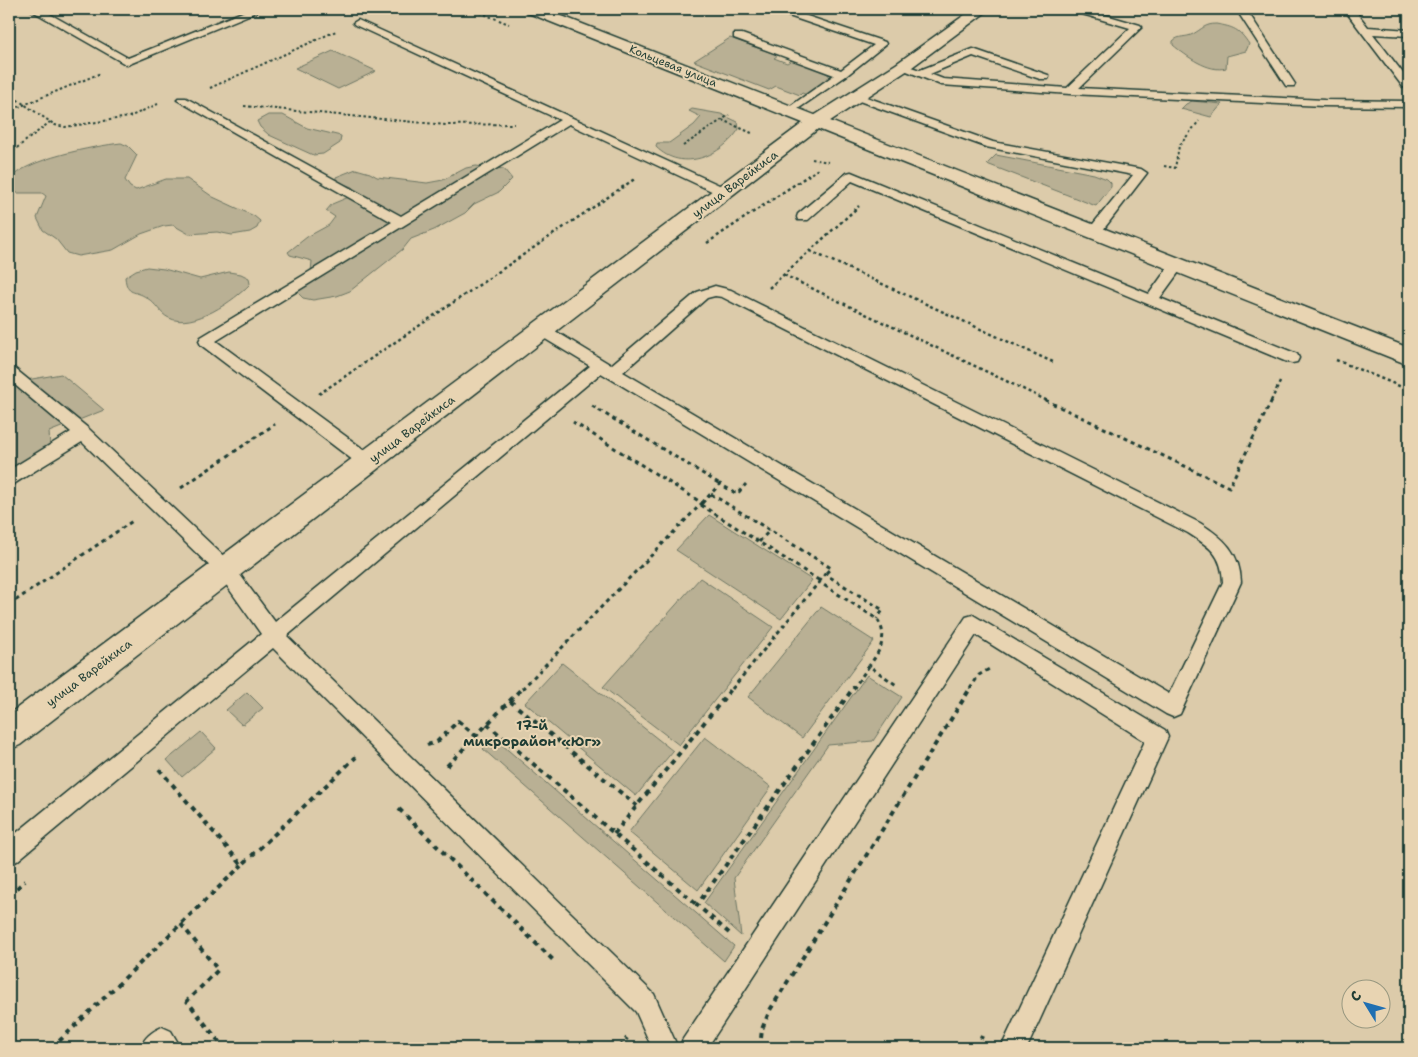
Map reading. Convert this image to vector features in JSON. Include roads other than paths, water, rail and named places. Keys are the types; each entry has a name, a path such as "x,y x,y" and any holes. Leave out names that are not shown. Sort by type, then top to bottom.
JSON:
{"street":[{"name":"Кольцевая улица","path":"531,9 815,123 1409,356"},
{"name":"улица Варейкиса","path":"9,734 815,123 902,67 982,9"}],"lane":[{"path":"34,9 127,62 258,9"},
{"path":"1070,91 1137,28 1075,9"},
{"path":"1240,9 1290,84"},
{"path":"1349,9 1407,85"},
{"path":"786,12 881,44 789,112"},
{"path":"358,23 565,122 660,162 724,192"},
{"path":"1365,30 1409,32"},
{"path":"738,36 842,74"},
{"path":"921,74 973,52 1044,77"},
{"path":"902,67 941,82 1070,91 1324,103 1409,104"},
{"path":"855,96 990,145 1141,172 1094,232"},
{"path":"182,100 401,222"},
{"path":"368,462 206,341 565,122"},
{"path":"803,217 851,176 1292,358"},
{"path":"1152,300 1177,265"},
{"path":"9,853 273,635 557,412 606,369 702,296 715,291 726,293 1194,528 1212,539 1226,552 1233,568 1232,582 1173,707 765,464 606,369 542,330"},
{"path":"9,372 83,433 226,570 273,635 645,1003 665,1048"},
{"path":"9,478 83,433"},
{"path":"692,1048 974,623 1158,737 1014,1048"},
{"path":"153,1048 162,1040 168,1048"}],"district":[{"name":"17-й микрорайон «Юг»","path":"532,734"}]}
